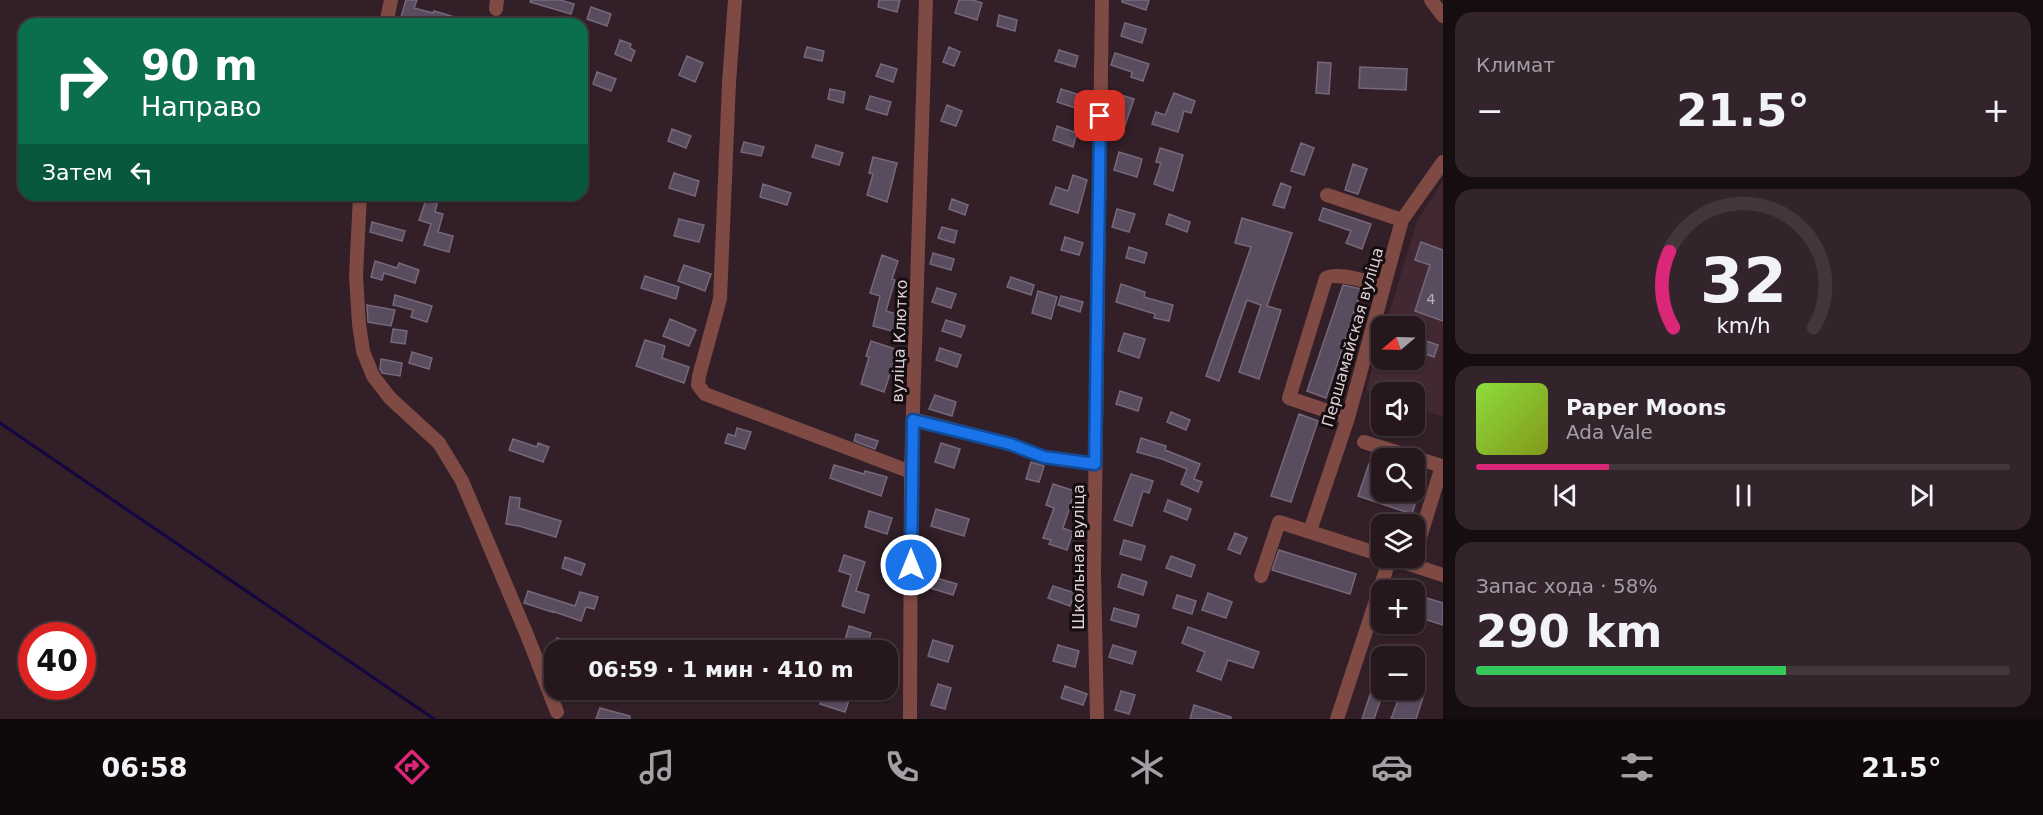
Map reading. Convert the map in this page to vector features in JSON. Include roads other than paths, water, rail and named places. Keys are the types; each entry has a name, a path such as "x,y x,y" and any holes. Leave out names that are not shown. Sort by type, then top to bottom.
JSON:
{"street":[{"path":"387,18 391,0"},
{"path":"735,0 729,83 720,299 698,385 705,394 911,472"},
{"name":"вуліца Клютко","path":"910,719 911,472 926,0"},
{"name":"Школьная вуліца","path":"1097,719 1094,572 1102,0"},
{"path":"1431,0 1443,16"},
{"name":"Першамайская вуліца","path":"1310,531 1348,418 1402,220 1443,162"},
{"path":"1327,195 1402,220"},
{"path":"360,201 356,276 363,351 373,376 390,398 439,443 462,481 557,712"},
{"path":"1348,418 1289,398 1326,278 1330,275 1340,276 1384,286"},
{"path":"913,420 1010,444 1044,457 1095,464"},
{"path":"1364,442 1442,466 1425,523"},
{"path":"1261,576 1279,522 1371,551"},
{"path":"1425,566 1443,575"},
{"path":"1337,719 1387,568"}],"waterway":[{"path":"0,423 434,719"}]}
